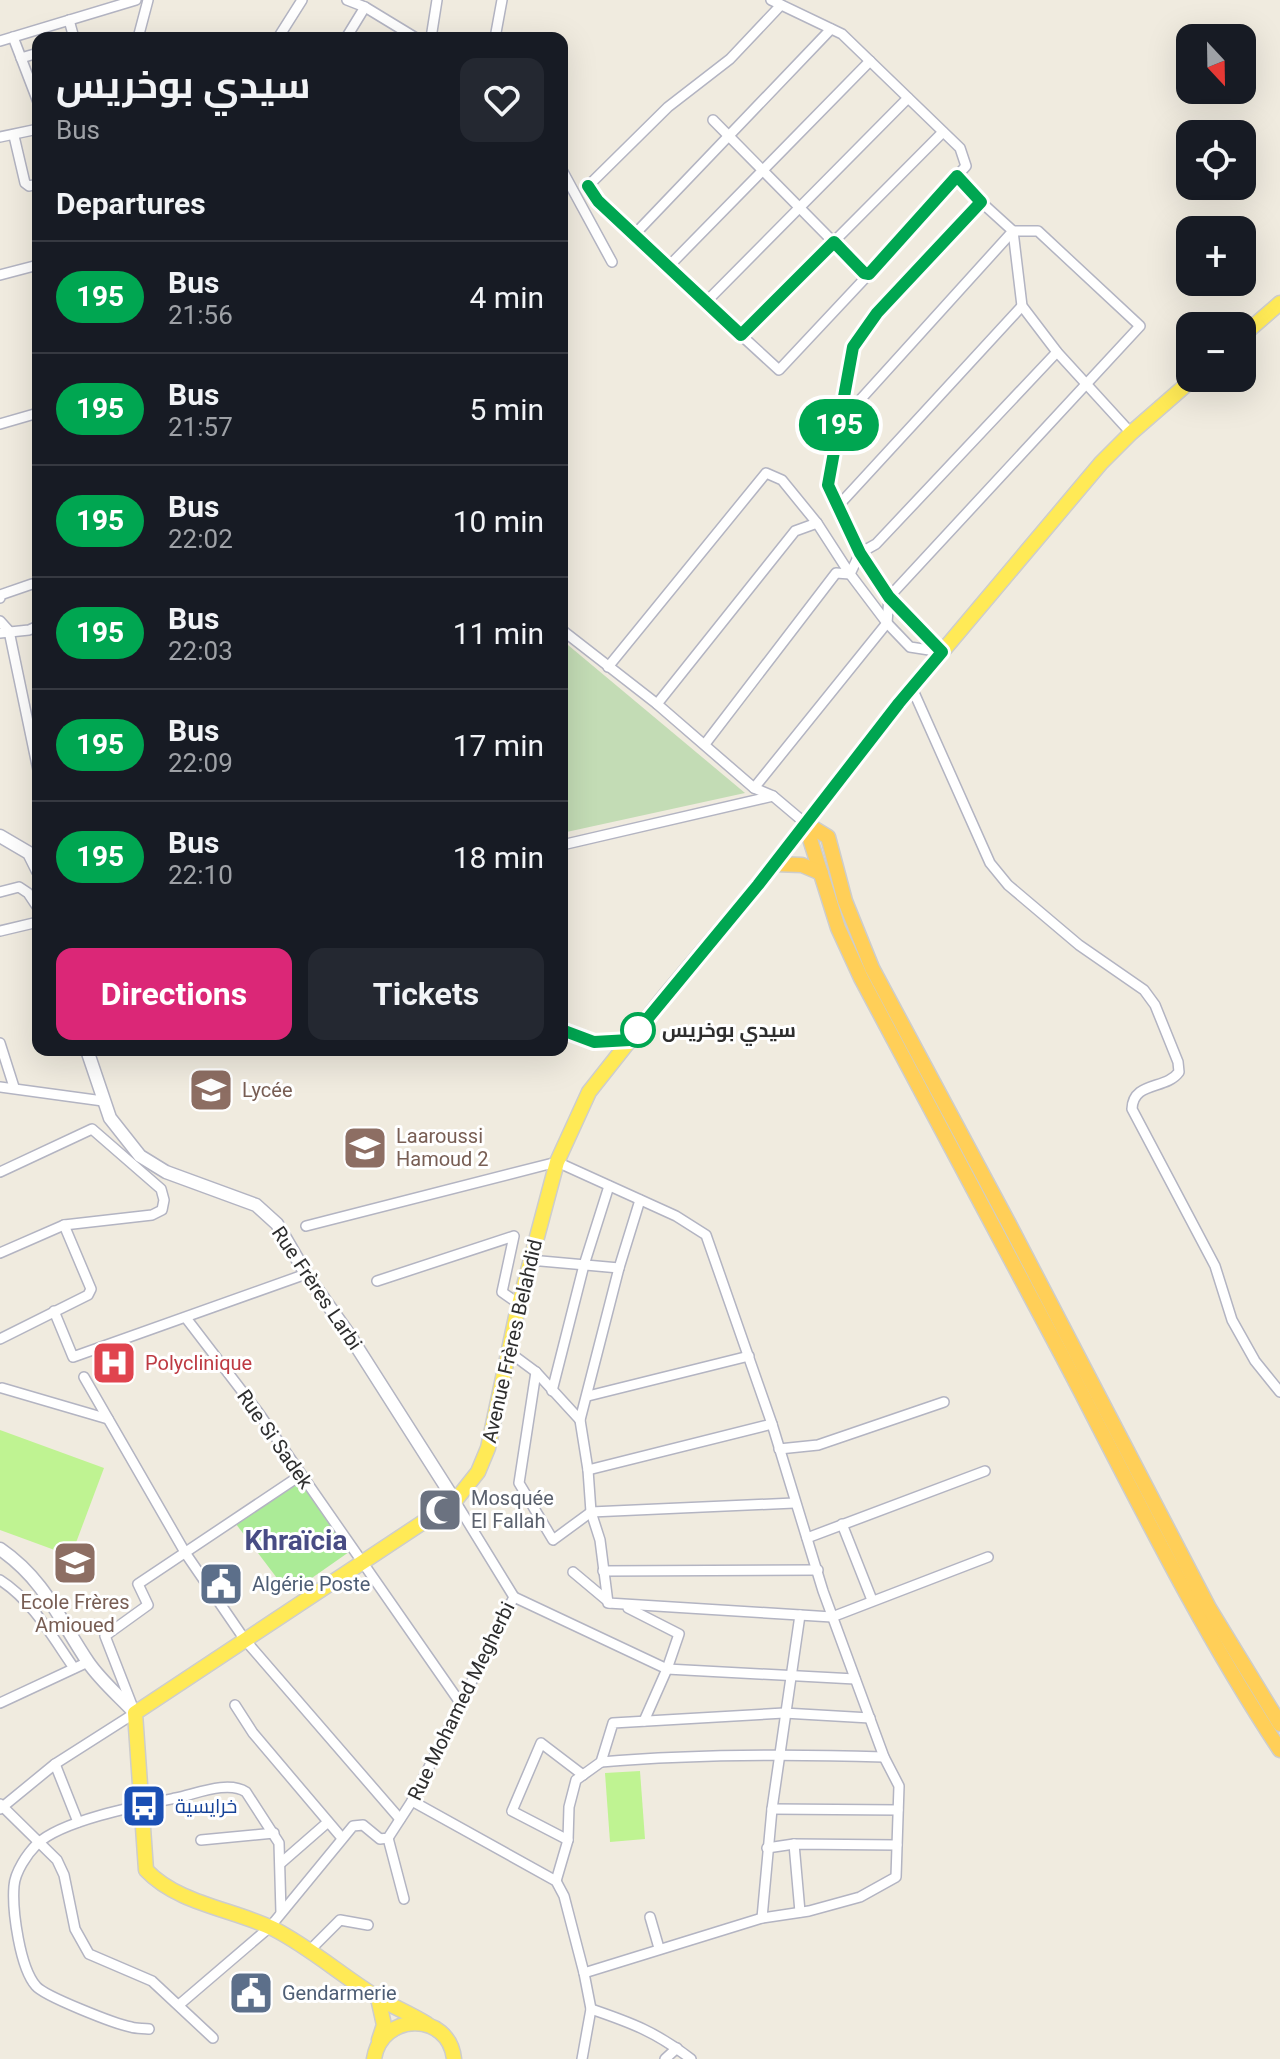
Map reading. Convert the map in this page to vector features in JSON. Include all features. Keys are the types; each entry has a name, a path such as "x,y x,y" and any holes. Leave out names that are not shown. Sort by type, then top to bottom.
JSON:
{"highway":[{"path":"805,823 838,928 861,978 1177,1579 1215,1648 1280,1750"},
{"path":"805,823 828,837 845,901 872,968 1209,1608 1280,1724"},
{"path":"775,864 802,865 821,873"}],"main road":[{"path":"1256,324 1280,303"},
{"name":"Avenue Frères Belahdid","path":"135,1713 455,1501 478,1472 488,1448 519,1304 557,1162 589,1092 775,864 912,688 1101,463 1178,392"},
{"path":"0,836 29,853 32,859"},
{"name":"Rue Frères Larbi","path":"89,1056 110,1118 140,1156 166,1172 256,1205 277,1224 306,1274 348,1333 455,1501"},
{"path":"0,1549 22,1564 48,1597 88,1662 135,1713 146,1870 154,1879 170,1890 270,1927 310,1950 378,1998 439,2030 448,2039 454,2059"},
{"path":"376,2052 384,2025 378,1998"},
{"path":"376,2052 394,2028 416,2022 427,2024"}],"street":[{"path":"0,41 136,0"},
{"path":"140,32 148,0"},
{"path":"282,32 302,0"},
{"path":"347,0 365,7 406,32"},
{"path":"432,32 437,0"},
{"path":"496,32 502,0"},
{"path":"771,0 842,34 960,148 966,166 779,370 633,236 598,201 588,186 668,107 730,59 781,5"},
{"path":"350,32 365,7"},
{"path":"69,20 72,32"},
{"path":"633,236 831,29"},
{"path":"13,37 32,81"},
{"path":"21,58 32,55"},
{"path":"668,267 870,61"},
{"path":"706,302 908,98"},
{"path":"713,120 864,273 869,274"},
{"path":"0,137 32,131"},
{"path":"741,335 943,132"},
{"path":"14,136 25,183 32,185"},
{"path":"957,176 1013,231 1022,306 1057,352 1131,433"},
{"path":"568,181 612,262"},
{"path":"942,652 889,597 860,553 828,485 853,347 877,313 981,202"},
{"path":"754,788 887,623 889,597 1140,326 1038,231 1013,231 839,423"},
{"path":"0,275 32,267"},
{"path":"838,506 1022,306"},
{"path":"850,574 860,553 876,544 1057,352"},
{"path":"0,424 32,415"},
{"path":"608,667 766,473 782,480 817,523 887,623 910,647 942,652"},
{"path":"657,704 795,531 817,523"},
{"path":"705,744 836,573 850,574"},
{"path":"0,596 32,586"},
{"path":"0,621 32,728"},
{"path":"4,632 32,629"},
{"path":"568,635 657,704 754,788 773,796 805,823"},
{"path":"912,688 990,863 1008,885 1089,953 1144,990 1155,1005 1178,1062 1179,1072 1173,1079 1142,1090 1136,1095 1132,1109 1215,1266 1232,1320 1255,1361 1280,1392"},
{"path":"568,844 773,796"},
{"path":"0,892 19,887 32,899"},
{"path":"0,931 32,923"},
{"path":"568,1032 594,1042 630,1040"},
{"path":"0,1043 14,1087"},
{"path":"0,1087 103,1101"},
{"path":"0,1172 110,1118"},
{"path":"0,1253 64,1225 136,1218 162,1210 164,1200 161,1189 92,1129"},
{"path":"306,1226 557,1162 676,1216 706,1235 772,1424 794,1503 832,1617 884,1757 899,1786 896,1877 860,1897 762,1918 584,1973"},
{"path":"552,1391 584,1265 609,1186"},
{"path":"608,1603 600,1540 591,1512 580,1420 640,1200"},
{"path":"0,1339 88,1295 91,1289 64,1225"},
{"path":"377,1281 514,1236 502,1292 519,1304"},
{"path":"530,1260 619,1268"},
{"path":"54,1311 73,1357 306,1274"},
{"name":"Rue Si Sadek","path":"186,1318 258,1412 461,1704"},
{"path":"509,1352 536,1372 580,1420"},
{"path":"588,1396 749,1356"},
{"path":"536,1372 519,1483 553,1540 591,1512 794,1503"},
{"path":"84,1377 186,1554 245,1640 400,1819"},
{"path":"2,1388 108,1419"},
{"path":"779,1449 818,1445 944,1402"},
{"path":"588,1470 772,1424"},
{"path":"807,1538 985,1471"},
{"path":"213,2038 152,1981 89,1954 75,1929 64,1875 57,1860 1,1806 55,1764 135,1713 105,1636 148,1605 138,1584 301,1475"},
{"name":"Rue Mohamed Megherbi","path":"388,1838 412,1801 514,1597 455,1501"},
{"path":"842,1524 872,1600"},
{"path":"608,1603 832,1617 988,1557"},
{"path":"603,1571 818,1570"},
{"path":"573,1572 608,1603 634,1609 679,1634 644,1721"},
{"path":"0,1580 12,1588 43,1624 74,1668"},
{"path":"514,1597 667,1669 855,1679"},
{"path":"762,1918 767,1848 800,1615"},
{"path":"0,1703 88,1662"},
{"path":"235,1705 253,1733 342,1838"},
{"path":"601,1762 613,1723 784,1713 870,1718"},
{"path":"568,1840 512,1811 541,1743 583,1775"},
{"path":"556,1881 568,1840 569,1807 576,1780 601,1762 679,1755 779,1753 884,1757"},
{"path":"55,1764 78,1822"},
{"path":"149,2029 133,2028 102,2018 37,1988 21,1957 14,1886 20,1868 39,1843 78,1822 141,1805 239,1787 246,1792 279,1843 281,1913"},
{"path":"412,1801 556,1881 564,1896 591,2009 582,2059"},
{"path":"772,1809 898,1810"},
{"path":"281,1863 328,1822"},
{"path":"180,2004 270,1927 353,1826 358,1824 380,1839 388,1838 404,1899"},
{"path":"201,1840 274,1833"},
{"path":"767,1848 794,1844 897,1845"},
{"path":"794,1844 800,1912"},
{"path":"650,1917 659,1948"},
{"path":"310,1950 340,1920 368,1925"},
{"path":"591,2009 642,2026 691,2059"},
{"path":"665,2059 677,2048"}],"green space":[{"path":"568,645 745,793 568,832"},
{"path":"0,1430 104,1468 71,1556 0,1530"},
{"path":"301,1482 349,1552 289,1594 236,1524"},
{"path":"640,1771 645,1839 610,1842 605,1773"}],"bus line":[{"name":"195","path":"568,1032 594,1042 630,1040 758,885 942,652 889,597 860,553 828,485 853,347 877,313 981,202 957,176 869,274 864,273 834,242 741,335 633,236 598,201 588,186"}],"place":[{"name":"سيدي بوخريس","path":"638,1030"},
{"name":"Lycée","path":"211,1090"},
{"name":"Laaroussi Hamoud 2","path":"365,1148"},
{"name":"Polyclinique","path":"114,1363"},
{"name":"Mosquée El Fallah","path":"440,1510"},
{"name":"Ecole Frères Amioued","path":"75,1563"},
{"name":"Algérie Poste","path":"221,1584"},
{"name":"خرايسية","path":"144,1806"},
{"name":"Gendarmerie","path":"251,1993"}],"district":[{"name":"Khraïcia","path":"296,1540"}]}
